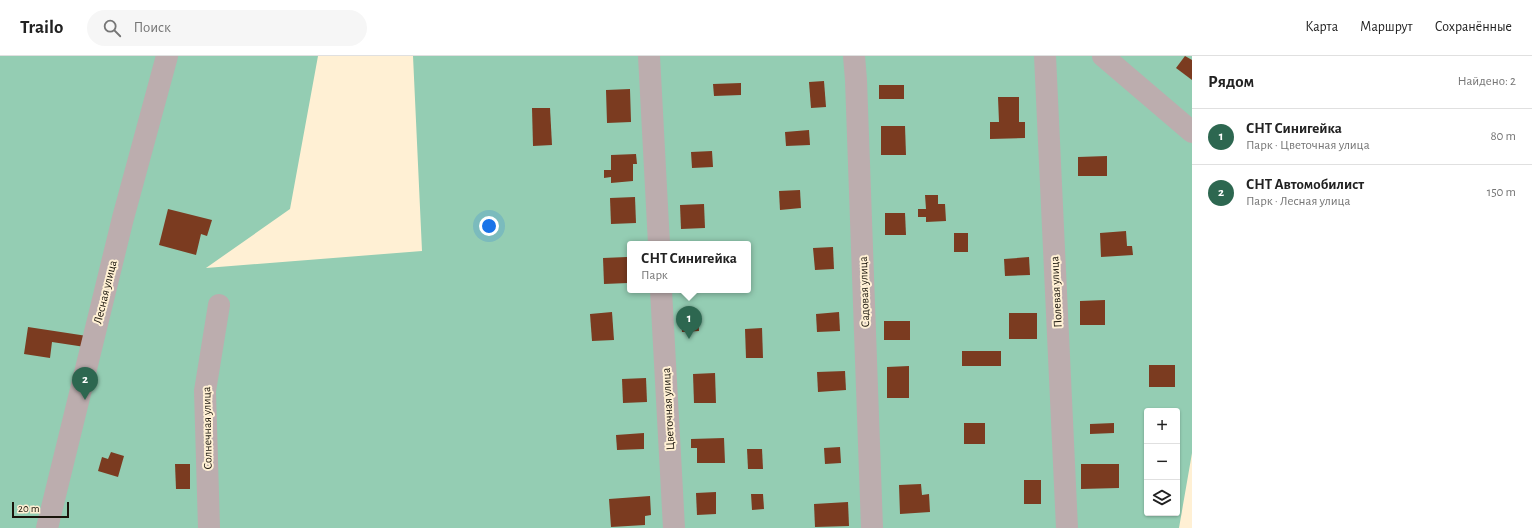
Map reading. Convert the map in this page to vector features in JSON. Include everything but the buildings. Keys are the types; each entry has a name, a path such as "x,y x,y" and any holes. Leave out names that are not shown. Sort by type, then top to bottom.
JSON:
{"street":[{"name":"Лесная улица","path":"47,528 123,218 167,56"},
{"path":"649,56 659,241"},
{"name":"Садовая улица","path":"854,56 872,528"},
{"name":"Полевая улица","path":"1045,56 1067,528"},
{"path":"1103,56 1192,132"},
{"name":"Цветочная улица","path":"661,293 674,528"},
{"name":"Солнечная улица","path":"209,528 205,391 219,305"}],"green space":[{"path":"0,56 318,56 290,209 206,268 422,251 413,56 1192,56 1192,453 1179,528 0,528"}],"place":[{"name":"СНТ Синигейка","path":"689,339"},
{"name":"СНТ Автомобилист","path":"85,400"}]}
